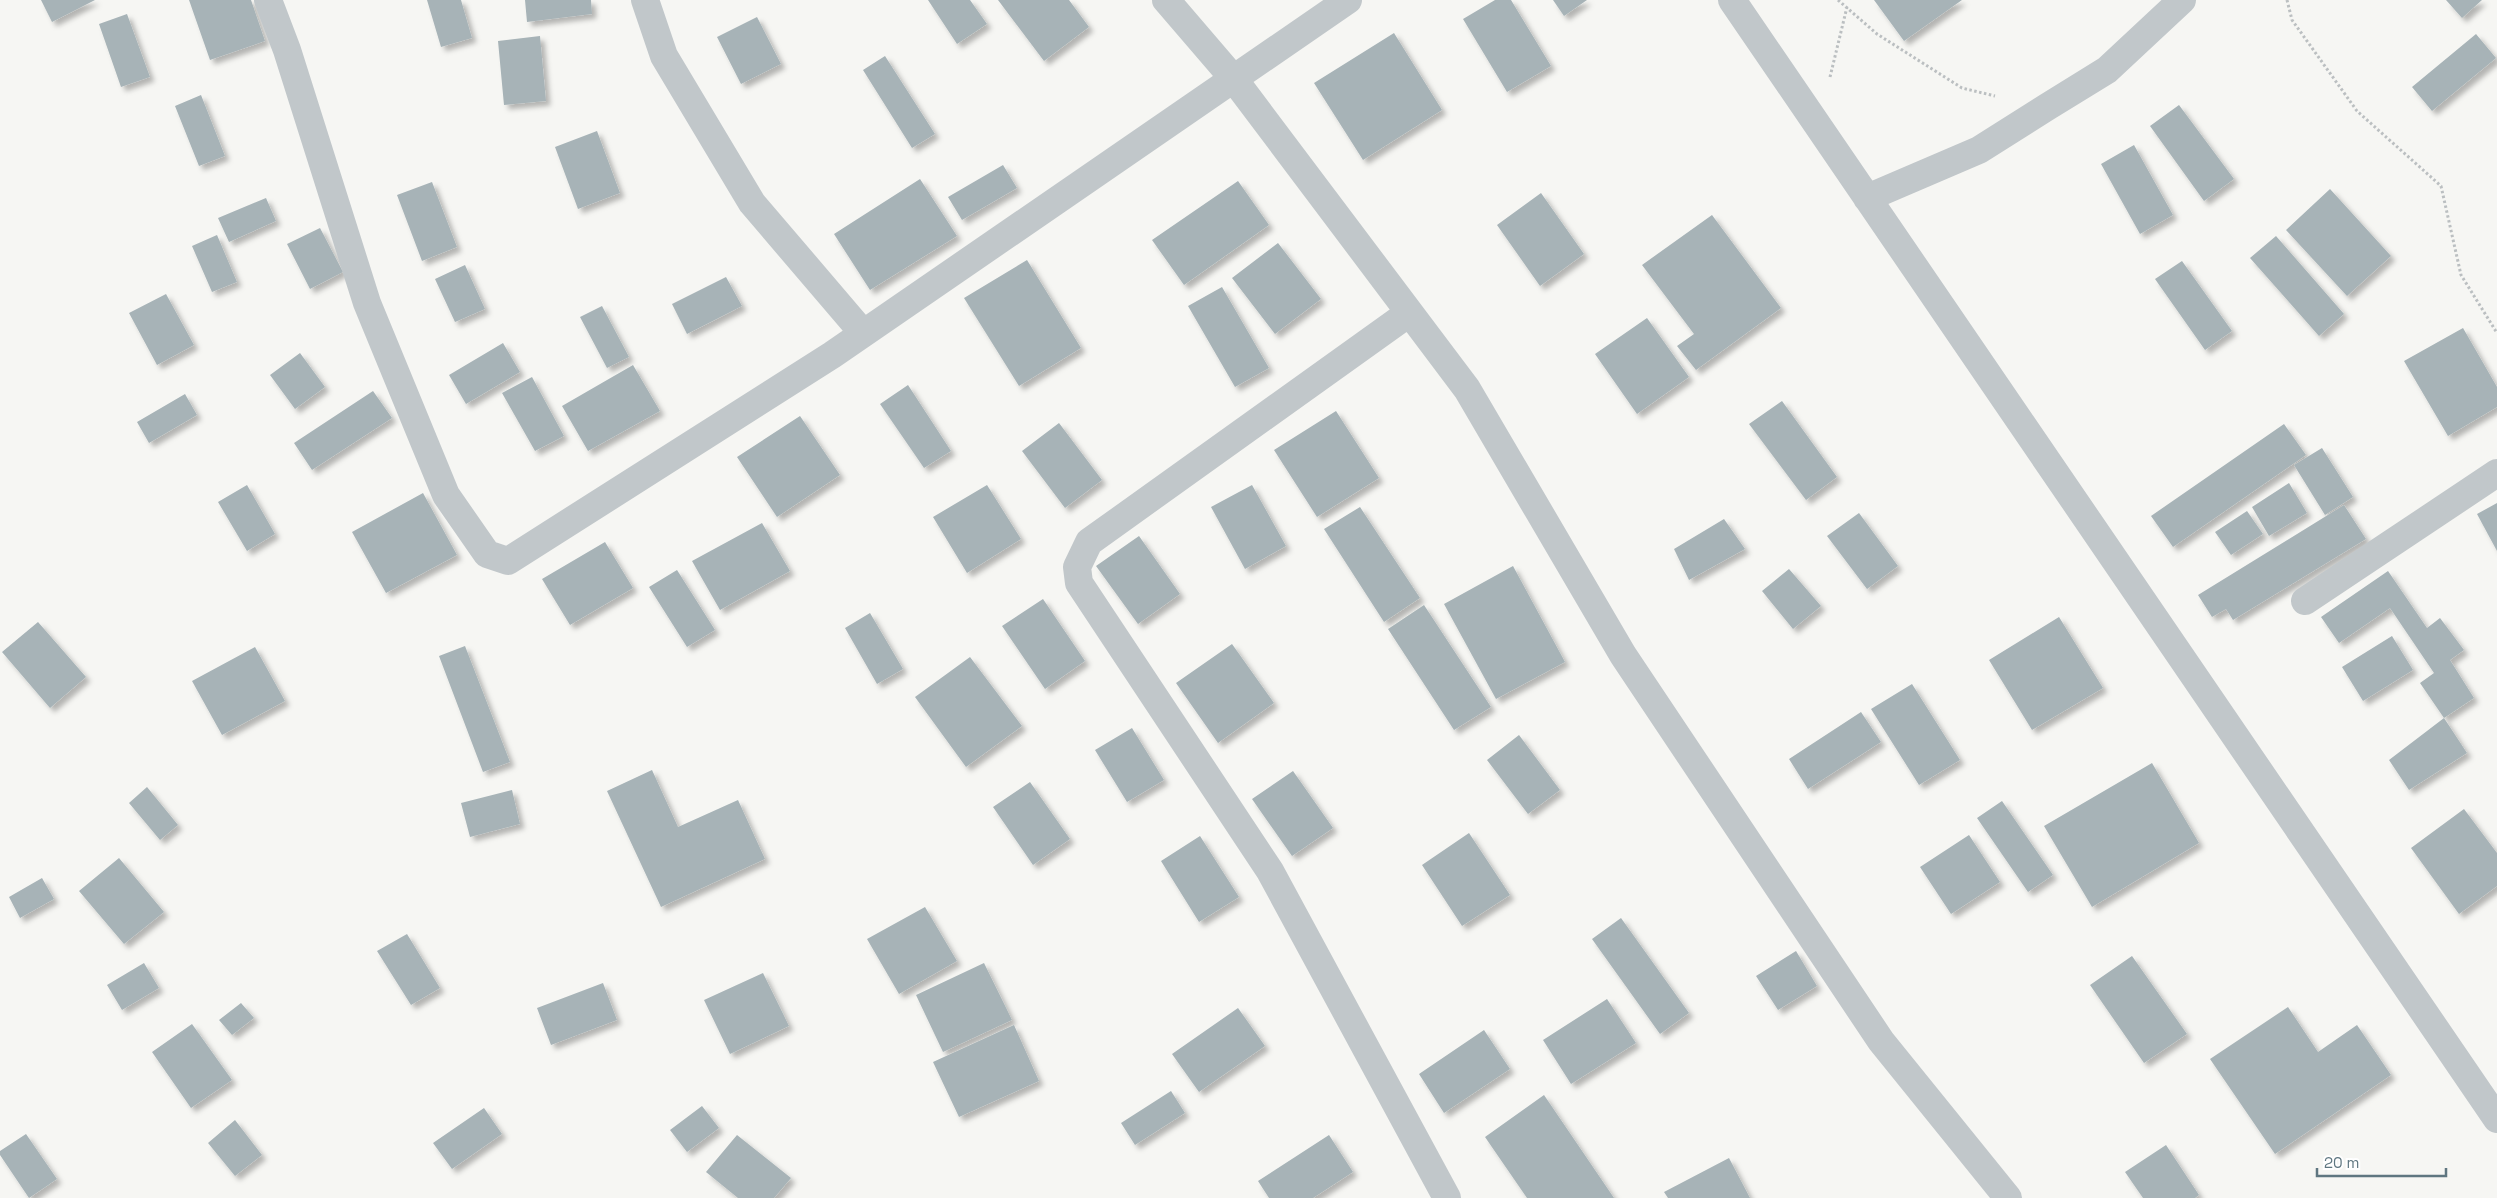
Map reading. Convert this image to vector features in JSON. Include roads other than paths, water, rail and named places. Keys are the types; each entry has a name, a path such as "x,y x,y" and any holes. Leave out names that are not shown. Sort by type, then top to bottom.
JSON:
{"street":[{"path":"268,0 287,50 367,303 446,495 487,554 508,561 863,333 1348,0"},
{"path":"645,0 664,56 752,203 863,333"},
{"path":"1166,0 1233,78 1467,390 1623,655 1875,1033 2008,1198"},
{"path":"1732,0 2497,1119"},
{"path":"1867,198 1979,150 2047,108 2106,70 2182,0"},
{"path":"1409,313 1089,542 1077,567 1079,583 1270,871 1447,1198"},
{"path":"2305,601 2497,473"}]}
